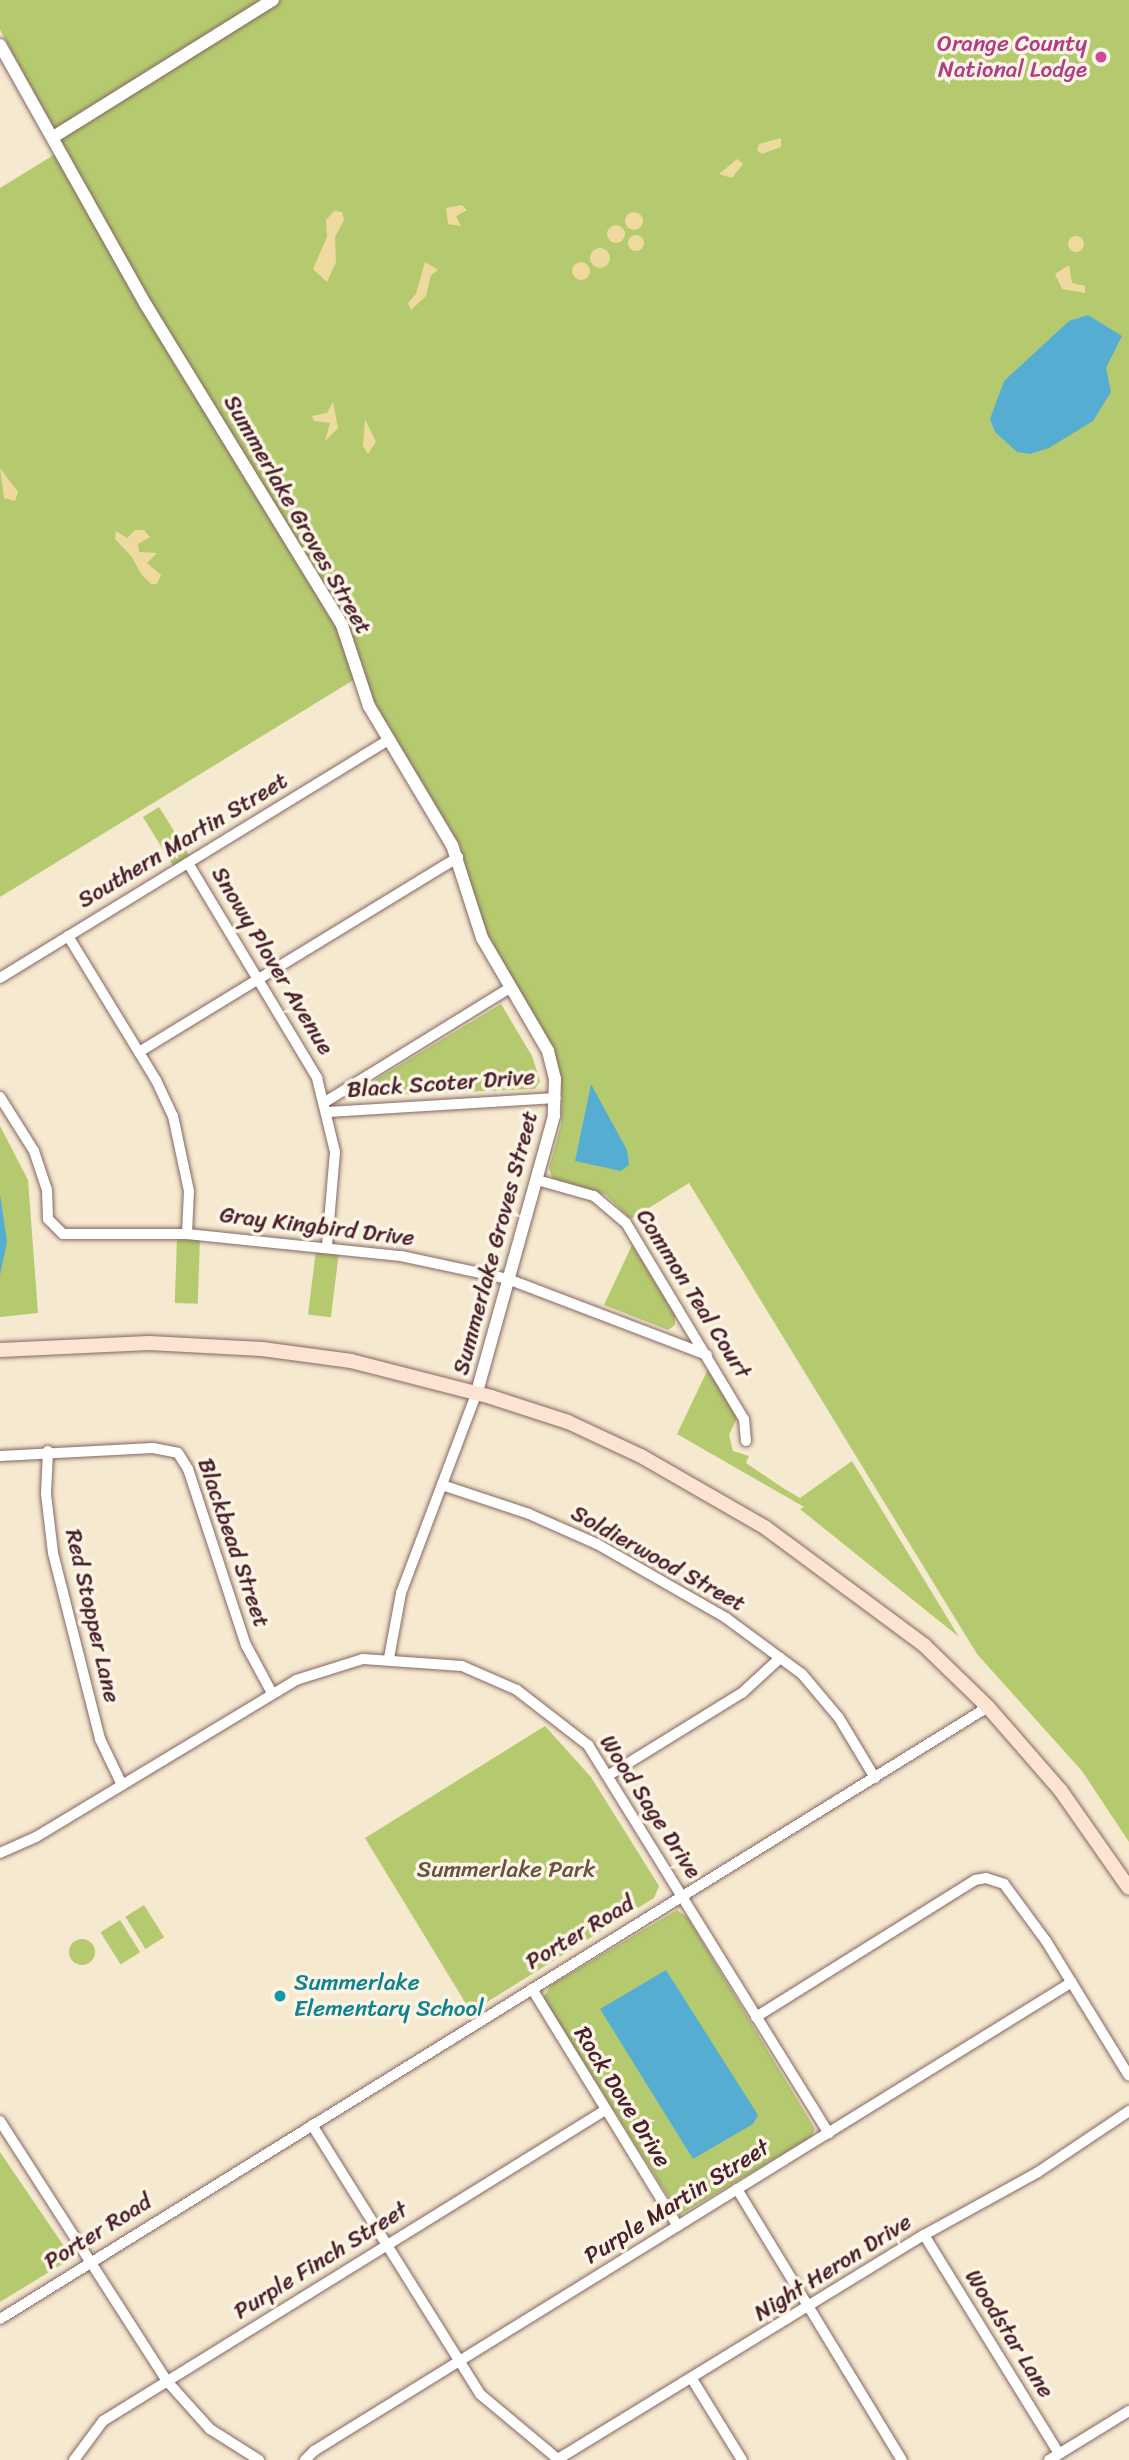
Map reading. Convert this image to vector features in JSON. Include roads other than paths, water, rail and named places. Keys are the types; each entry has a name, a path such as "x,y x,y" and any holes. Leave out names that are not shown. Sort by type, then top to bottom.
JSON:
{"main road":[{"path":"0,1350 149,1343 262,1349 351,1361 477,1392 568,1422 707,1491 857,1591 924,1645 988,1707 1061,1791 1129,1888"}],"street":[{"path":"55,136 273,0"},
{"name":"Summerlake Groves Street","path":"0,45 55,136 127,272 342,625 369,706 458,857 477,928 548,1051 556,1098 537,1180 477,1392 401,1593 389,1658"},
{"name":"Southern Martin Street","path":"0,978 389,740"},
{"path":"139,1052 458,857"},
{"name":"Snowy Plover Avenue","path":"188,863 309,1061 326,1107 335,1175 327,1246"},
{"path":"68,936 165,1098 179,1138 189,1191 187,1234"},
{"path":"326,1107 511,987"},
{"name":"Gray Kingbird Drive","path":"0,1097 41,1169 48,1219 56,1230 71,1235 187,1234 327,1246 508,1279 707,1354"},
{"name":"Black Scoter Drive","path":"326,1107 556,1098"},
{"name":"Common Teal Court","path":"537,1180 594,1196 615,1210 707,1354 744,1419 746,1441"},
{"name":"Blackbead Street","path":"0,1456 48,1451 153,1448 178,1453 188,1469 246,1645 272,1693"},
{"name":"Red Stopper Lane","path":"48,1451 46,1494 53,1553 100,1739 122,1785"},
{"name":"Soldierwood Street","path":"442,1485 529,1514 597,1544 697,1599 780,1658 820,1692 875,1778"},
{"name":"Wood Sage Drive","path":"0,1853 17,1848 272,1693 332,1666 389,1658 461,1665 517,1690 569,1727 609,1774 829,2133"},
{"path":"609,1774 742,1693 780,1658"},
{"name":"Porter Road","path":"0,2319 988,1707"},
{"path":"756,2017 975,1880 986,1878 1004,1884 1072,1982 1129,2076"},
{"name":"Purple Martin Street","path":"305,2460 314,2451 1072,1982"},
{"name":"Rock Dove Drive","path":"532,1989 604,2111 678,2226"},
{"name":"Purple Finch Street","path":"74,2460 103,2421 604,2111"},
{"name":"Night Heron Drive","path":"558,2460 924,2235 1038,2172 1129,2111"},
{"path":"0,2121 93,2261 166,2380 211,2429 259,2460"},
{"path":"312,2125 457,2362 498,2412 558,2460"},
{"path":"737,2189 902,2460"},
{"name":"Woodstar Lane","path":"924,2235 1054,2457"},
{"path":"692,2379 742,2460"},
{"path":"1054,2457 1129,2411"}],"water":[{"path":"1088,315 1122,336 1106,368 1111,392 1093,421 1049,448 1030,454 1017,452 995,432 990,419 1004,381 1069,321"},
{"path":"591,1084 627,1150 629,1165 621,1171 575,1161"},
{"path":"0,1194 7,1242 0,1275"},
{"path":"666,1970 758,2115 753,2124 693,2159 600,2009"}],"place":[{"name":"Orange County National Lodge","path":"1101,57"},
{"name":"Summerlake Elementary School","path":"280,1996"}],"park label":[{"name":"Summerlake Park","path":"506,1870"}]}
